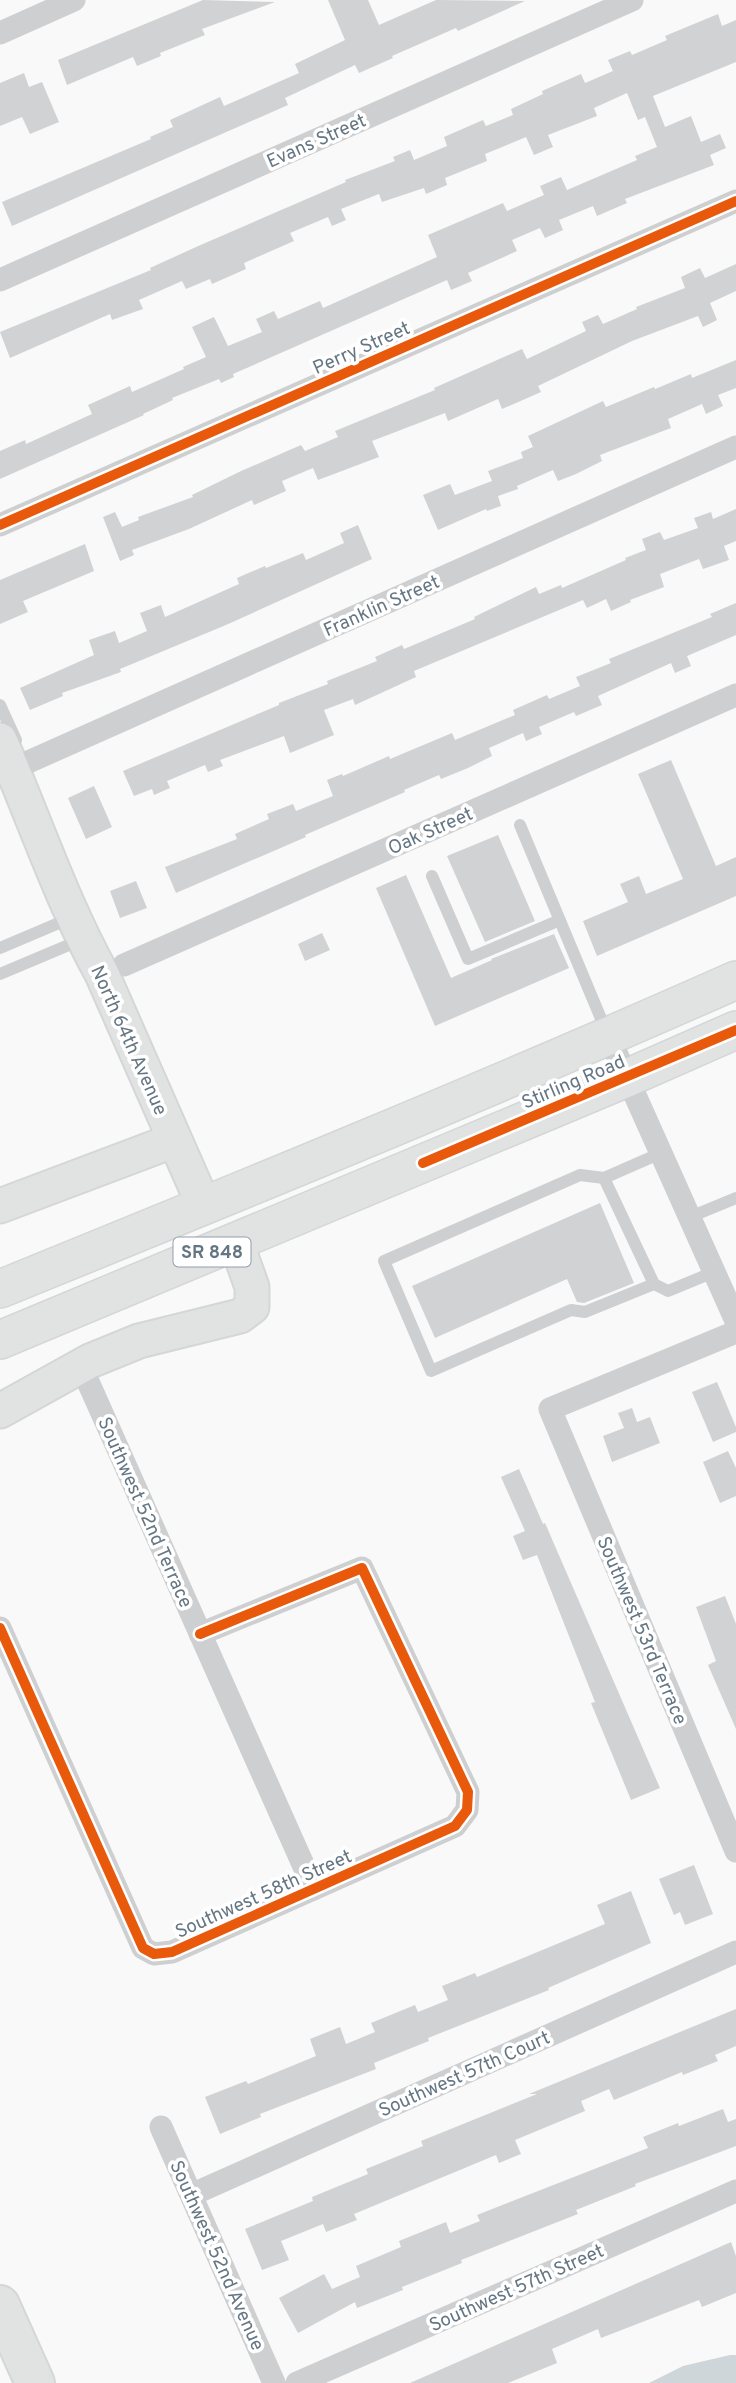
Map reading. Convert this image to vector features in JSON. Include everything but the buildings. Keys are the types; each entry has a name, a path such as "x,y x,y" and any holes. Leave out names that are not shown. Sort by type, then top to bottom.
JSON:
{"highway":[{"path":"0,2305 35,2383"}],"main road":[{"name":"Stirling Road","path":"0,1289 609,1037 736,980"},
{"name":"Stirling Road","path":"0,1340 736,1030"}],"street":[{"path":"0,33 74,0"},
{"name":"Evans Street","path":"0,280 632,0"},
{"name":"Perry Street","path":"0,525 736,201"},
{"name":"Franklin Street","path":"26,763 736,447"},
{"name":"Oak Street","path":"124,964 736,695"},
{"name":"North 64th Avenue","path":"0,740 78,928 102,974 204,1206"},
{"name":"North 64th Avenue","path":"0,804 19,818 55,874"},
{"path":"609,1037 736,1321"},
{"path":"0,1206 175,1140"},
{"path":"0,1411 81,1366 139,1341 240,1316 252,1307 252,1287 236,1242"},
{"name":"Southwest 53rd Terrace","path":"736,1332 550,1409 736,1851"},
{"name":"Southwest 52nd Terrace","path":"81,1366 314,1889"},
{"name":"Southwest 58th Street","path":"0,1628 143,1948 154,1954 172,1952 454,1826 467,1810 468,1792 362,1568 200,1634"},
{"name":"Southwest 57th Court","path":"191,2195 736,1952"},
{"name":"Southwest 52nd Avenue","path":"161,2127 274,2383"},
{"name":"Southwest 57th Street","path":"297,2383 736,2191"}],"lane":[{"path":"0,705 26,763"},
{"path":"520,825 609,1037"},
{"path":"432,876 468,959 560,920"},
{"path":"0,948 78,928"},
{"path":"0,955 4,973 78,928"},
{"path":"654,1284 585,1312 571,1310 431,1371 384,1261 580,1175 604,1178 661,1153"},
{"path":"604,1178 654,1284 668,1291 714,1272"},
{"path":"690,1217 736,1198"}],"shaded area":[{"path":"736,2355 736,2383 649,2383 683,2366"}],"cycle path":[{"path":"0,525 736,201"},
{"path":"423,1163 736,1030"},
{"path":"0,1628 143,1948 154,1954 172,1952 455,1826 467,1810 468,1792 362,1568 200,1634"}]}
